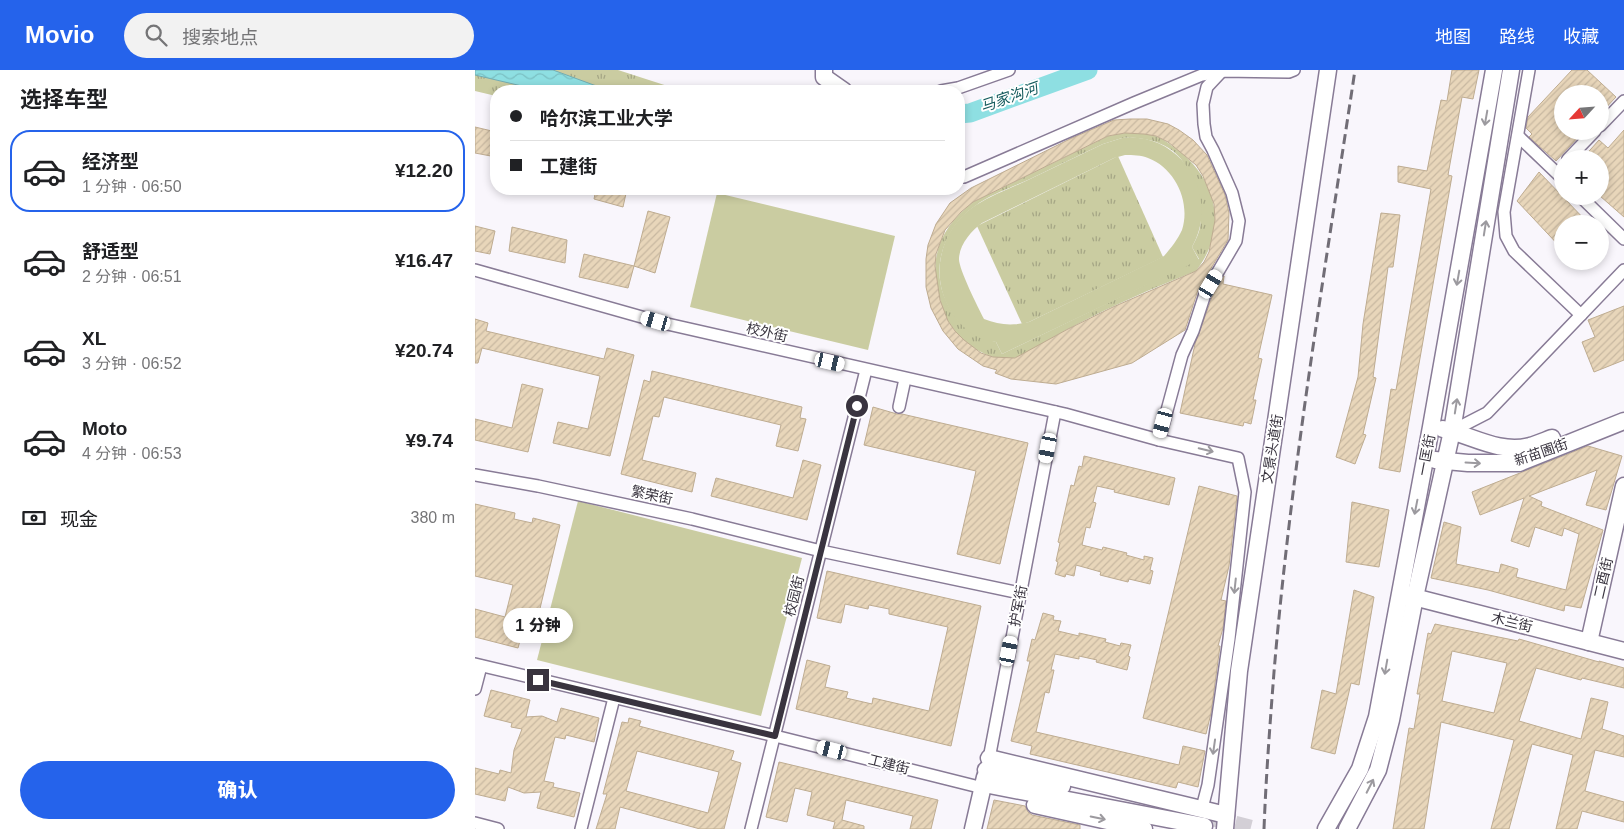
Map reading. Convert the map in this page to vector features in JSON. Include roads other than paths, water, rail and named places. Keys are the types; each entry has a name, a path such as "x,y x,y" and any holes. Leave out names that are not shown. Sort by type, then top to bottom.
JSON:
{"main road":[{"path":"824,70 823,77 835,85"},
{"name":"文景头道街","path":"1226,822 1239,671 1328,70"},
{"name":"一匡街","path":"1347,829 1378,770 1391,720 1425,458 1495,70"},
{"name":"一匡街","path":"1326,829 1360,769 1377,717 1407,595 1445,461 1452,431 1511,70"},
{"name":"新苗圃街","path":"1431,427 1452,431 1497,446 1529,447 1624,412"},
{"name":"新苗圃街","path":"1425,458 1496,464 1519,463 1624,421"},
{"name":"二酉街","path":"1589,642 1624,486"},
{"name":"木兰街","path":"1407,595 1624,651"},
{"name":"工建街","path":"985,778 1226,822"},
{"name":"工建街","path":"985,778 1204,817"},
{"name":"工建街","path":"985,778 1118,826 1144,829"},
{"name":"护军街","path":"973,829 985,778"}],"street":[{"path":"965,86 1009,70"},
{"path":"965,178 1202,75 1222,71 1289,72 1294,70"},
{"path":"1529,70 1504,212 1506,236 1514,251 1581,316"},
{"path":"1159,440 1182,355 1193,331 1205,294 1236,241 1239,221 1233,193 1206,137 1204,124 1203,104 1207,87 1222,71"},
{"path":"1609,117 1624,101"},
{"path":"1518,136 1554,166"},
{"path":"1577,150 1586,140"},
{"path":"1589,205 1624,239"},
{"name":"校外街","path":"475,270 673,326 1055,412 1159,440 1238,458 1245,492 1229,639 1204,817"},
{"path":"1452,431 1487,413 1624,270"},
{"name":"校园街","path":"751,829 867,370"},
{"path":"899,407 905,379"},
{"name":"护军街","path":"985,778 1055,412"},
{"name":"繁荣街","path":"475,475 538,486 692,519 821,551 1021,593"},
{"path":"475,690 478,665"},
{"name":"工建街","path":"478,665 775,736 985,778"},
{"path":"581,829 614,698"},
{"path":"475,823 498,829"}],"water":[{"path":"475,70 553,70 594,85 518,85 475,75"}],"waterway":[{"name":"马家沟河","path":"965,113 1088,70"}],"tunnel":[{"path":"1212,818 1256,829"}],"railway":[{"path":"1264,829 1274,672 1299,445 1355,70"}]}
